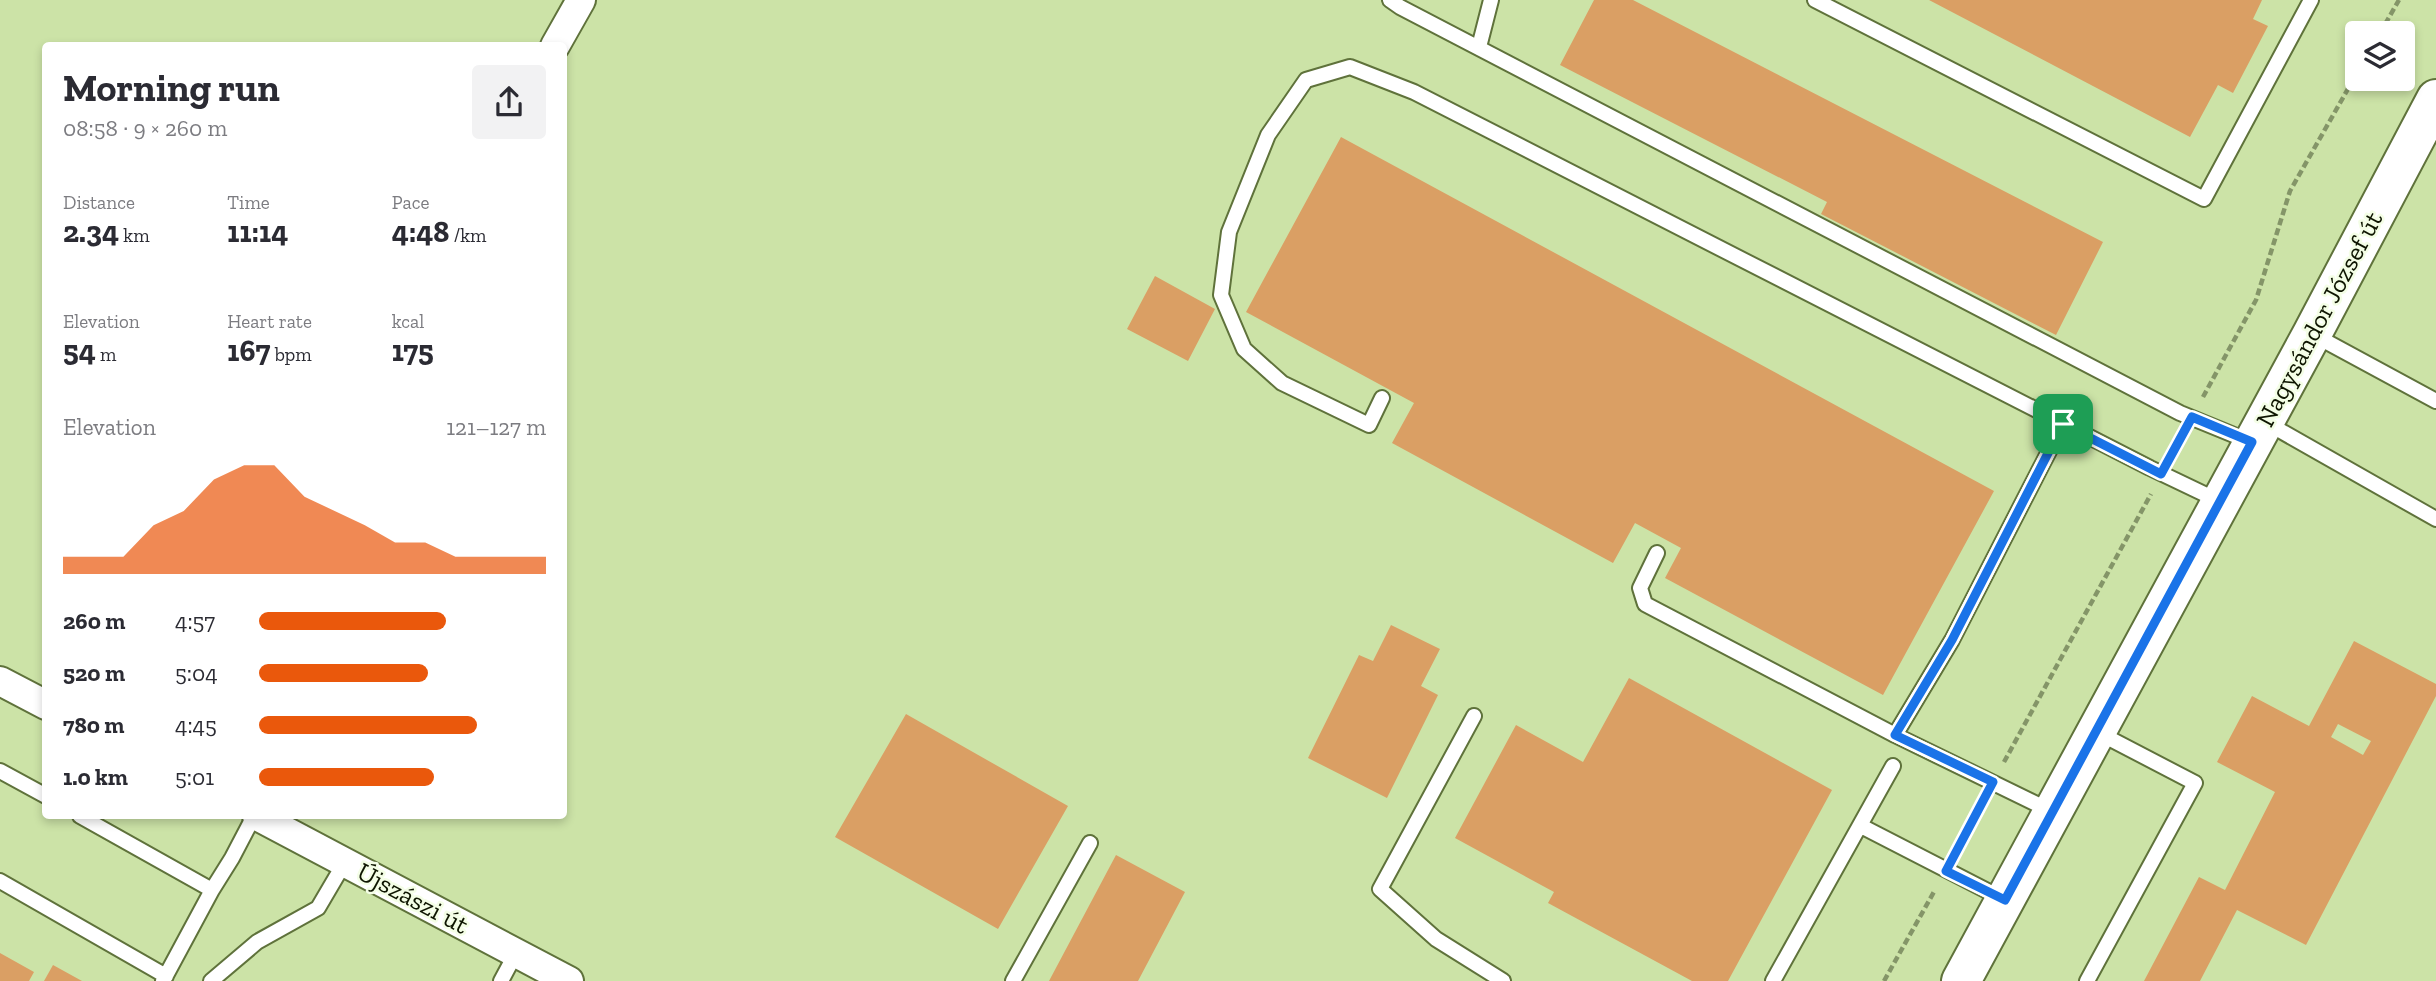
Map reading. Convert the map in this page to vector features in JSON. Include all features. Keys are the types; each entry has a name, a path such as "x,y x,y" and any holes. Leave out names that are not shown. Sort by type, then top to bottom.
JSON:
{"street":[{"path":"557,42 581,0"},
{"name":"Nagysándor József út","path":"1961,981 2312,334 2436,99"},
{"path":"0,681 42,703"},
{"name":"Újszászi út","path":"262,819 569,981"}],"lane":[{"path":"1390,0 2192,417 2258,432 2436,519"},
{"path":"1479,47 1491,0"},
{"path":"1815,0 2204,199 2311,0"},
{"path":"1382,398 1369,425 1282,383 1244,349 1221,295 1229,232 1268,135 1306,80 1350,67 1414,92 2220,502"},
{"path":"2312,334 2436,401"},
{"path":"1895,735 1952,640 2063,424"},
{"path":"1657,553 1640,588 1645,604 1895,735 2053,812"},
{"path":"1474,716 1380,889 1436,939 1503,981"},
{"path":"2087,981 2195,783 2096,732"},
{"path":"1773,981 1893,766"},
{"path":"0,771 42,794"},
{"path":"85,819 212,890"},
{"path":"0,881 164,978 254,819"},
{"path":"1861,827 2005,900"},
{"path":"1013,981 1090,844"},
{"path":"211,981 257,942 318,908 345,862"},
{"path":"501,981 516,953"}],"path":[{"path":"2387,21 2399,0"},
{"path":"2192,417 2256,299 2290,191 2347,91"},
{"path":"1884,981 2161,474"}],"building":[{"path":"1594,0 1633,0 2103,242 2056,335 1821,214 1827,202 1560,65"},
{"path":"1929,0 2262,0 2253,19 2268,26 2233,93 2218,85 2190,137"},
{"path":"1341,137 1994,491 1883,695 1665,578 1681,548 1635,523 1613,563 1392,443 1414,403 1246,312"},
{"path":"1155,276 1215,309 1188,361 1127,329"},
{"path":"1391,625 1440,649 1421,686 1438,695 1387,798 1308,758 1359,655 1373,661"},
{"path":"2354,641 2436,684 2436,696 2306,945 2237,910 2200,981 2144,981 2199,877 2225,890 2275,792 2217,762 2252,696 2309,726","holes":["2338,724 2371,741 2363,755 2331,737"]},
{"path":"1629,678 1832,790 1728,981 1692,981 1548,903 1554,892 1455,838 1516,725 1583,762"},
{"path":"906,714 1068,806 998,929 835,837"},
{"path":"1116,855 1185,892 1138,981 1049,981"},
{"path":"0,953 34,972 29,981 0,981"},
{"path":"53,965 82,981 44,981"}],"route":[{"path":"2192,417 2252,442 2005,900 1946,871 1993,782 1895,735 1952,640 2063,424 2161,474 2192,417"}]}
